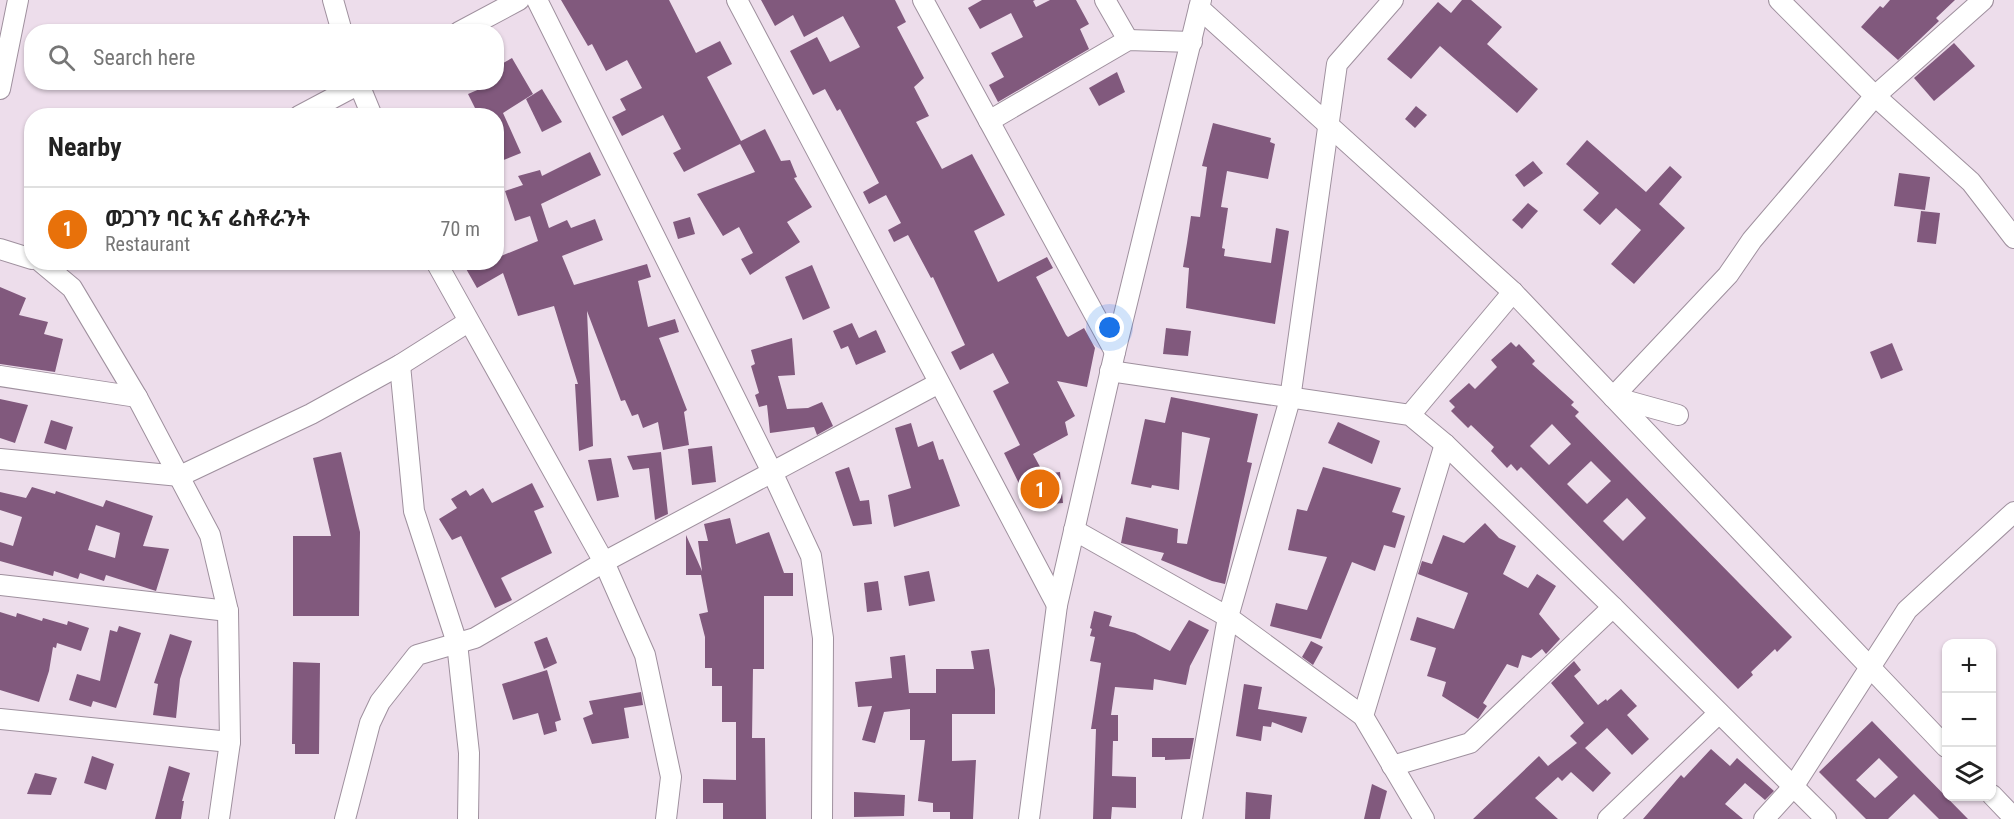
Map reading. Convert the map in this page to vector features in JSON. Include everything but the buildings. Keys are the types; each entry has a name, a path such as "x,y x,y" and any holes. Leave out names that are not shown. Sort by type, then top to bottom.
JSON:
{"street":[{"path":"0,89 18,0"},
{"path":"333,0 340,24"},
{"path":"474,24 519,0"},
{"path":"537,0 772,472 811,556 823,638 822,819"},
{"path":"737,0 1057,605"},
{"path":"923,0 989,121 1113,361"},
{"path":"1106,0 1128,40"},
{"path":"1192,819 1228,617 1290,399 1337,64 1393,0"},
{"path":"1779,0 1875,96 1971,182 2014,238"},
{"path":"1678,415 1613,397 1728,275 1752,240 1875,96 1983,0"},
{"path":"1200,4 1327,125 1513,292 1942,742"},
{"path":"1029,819 1057,605 1113,361 1200,4"},
{"path":"989,121 1128,40 1192,42"},
{"path":"314,108 347,90"},
{"path":"363,90 369,108"},
{"path":"0,249 24,256"},
{"path":"50,270 72,288 137,397 210,535 228,611 230,742 219,819"},
{"path":"440,270 604,562 645,655 671,777 666,819"},
{"path":"1410,415 1513,292"},
{"path":"0,459 180,476 311,414 400,365 468,322"},
{"path":"1113,361 1290,399 1410,415 1445,444 1613,606 1826,819"},
{"path":"400,365 414,511 457,643 469,753 468,819"},
{"path":"0,376 137,397"},
{"path":"345,819 370,723 380,702 417,656 475,638 604,562 939,383"},
{"path":"1363,716 1445,444"},
{"path":"1764,819 1793,787 1872,669 1907,610 2014,512"},
{"path":"1074,530 1228,617 1363,716 1421,817"},
{"path":"0,585 228,611"},
{"path":"1392,766 1470,743 1613,606"},
{"path":"1608,819 1719,713"},
{"path":"0,719 230,742"},
{"path":"1996,799 2014,818"}],"place":[{"name":"ወጋገን ባር እና ሬስቶራንት","path":"1040,489"}]}
